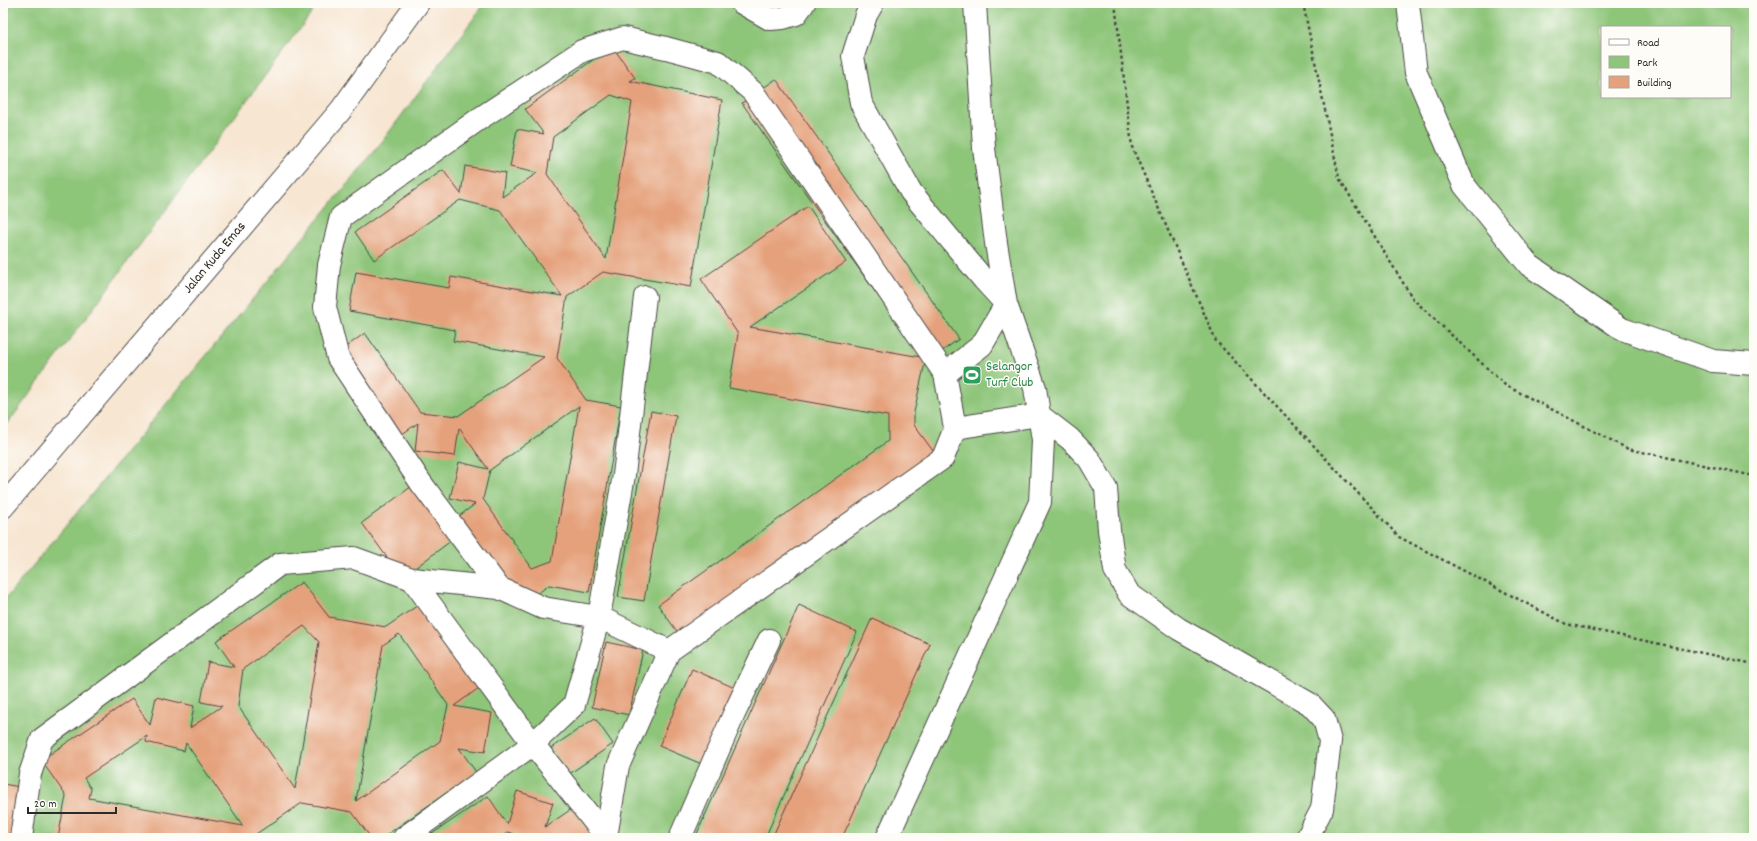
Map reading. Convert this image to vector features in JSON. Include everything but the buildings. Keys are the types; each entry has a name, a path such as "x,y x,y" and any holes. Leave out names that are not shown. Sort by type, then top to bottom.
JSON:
{"street":[{"name":"Jalan Kuda Emas","path":"3,507 341,110 418,3"},
{"path":"742,3 770,19 783,18 796,14 804,3"},
{"path":"873,3 866,14 853,56 861,103 911,192 984,280 1006,304"},
{"path":"887,838 1040,502 1042,440 1039,415 1035,388 1006,304 996,243 984,148 975,3"},
{"path":"1408,3 1416,73 1464,185 1529,265 1622,329 1713,361 1754,364"},
{"path":"499,588 421,483 338,358 326,307 329,265 341,216 479,119 582,51 623,38 718,62 753,92 945,374 955,428 943,458 669,651 618,766 607,838"},
{"path":"404,838 533,744 574,705 599,617 624,475 645,297"},
{"path":"945,374 982,345 1006,304"},
{"path":"955,428 1039,415 1070,439 1089,459 1106,488 1109,530 1115,570 1129,594 1179,628 1310,704 1324,719 1330,741 1322,809 1307,838"},
{"path":"21,838 30,774 42,739 280,564 354,558 412,580 499,588 543,608 599,617 669,651"},
{"path":"412,580 533,744 607,838"},
{"path":"680,838 734,714 769,640"}],"path":[{"path":"1115,3 1132,147 1216,341 1399,537 1566,624 1754,664"},
{"path":"1303,3 1339,178 1414,299 1506,385 1621,446 1628,449 1754,476"}],"green space":[{"path":"9,3 319,3 3,430 3,25 9,11"},
{"name":"Selangor Turf Club","path":"485,3 1754,3 1754,838 3,838 3,602 378,147"}],"place":[{"name":"Selangor Turf Club","path":"972,375"}]}
